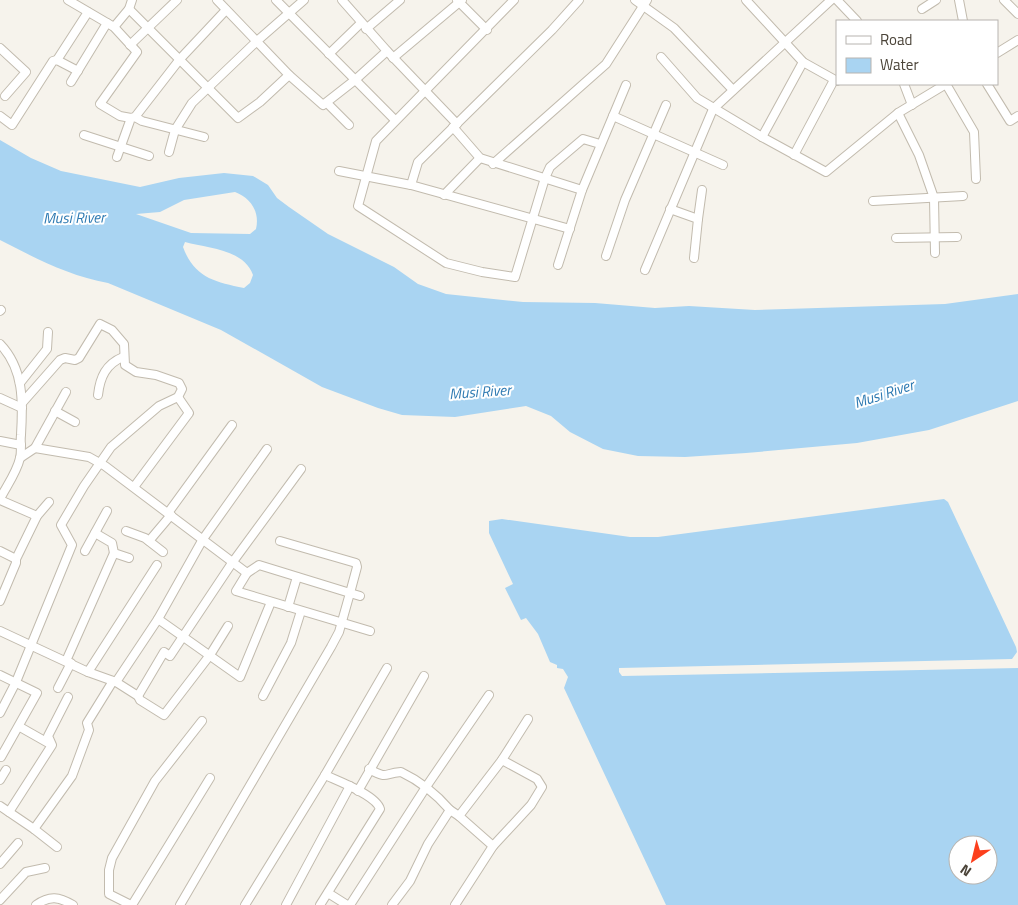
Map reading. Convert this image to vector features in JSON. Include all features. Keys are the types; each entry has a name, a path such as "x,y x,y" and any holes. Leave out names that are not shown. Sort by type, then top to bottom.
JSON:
{"street":[{"path":"68,0 111,25 136,52 100,104 120,116 133,117 204,137"},
{"path":"71,82 111,25 129,9 132,0"},
{"path":"130,45 177,0"},
{"path":"217,0 289,75 321,103 328,103 387,52"},
{"path":"276,0 395,120"},
{"path":"169,152 175,130 192,103 257,41 304,0"},
{"path":"342,0 363,26 455,125 480,158 493,164 582,190"},
{"path":"329,54 363,26 400,0"},
{"path":"514,0 487,30 395,120 376,142 358,206 446,263 515,276 532,218 550,167 583,139 600,144"},
{"path":"411,185 418,162 552,30 578,0"},
{"path":"635,0 645,3 674,28 733,90"},
{"path":"746,0 803,62 836,80 794,155"},
{"path":"645,270 713,109 831,0"},
{"path":"838,0 856,20"},
{"path":"922,9 936,0"},
{"path":"959,0 963,20"},
{"path":"1004,0 1018,14"},
{"path":"393,58 459,1 487,30"},
{"path":"493,164 606,64 645,3"},
{"path":"129,9 235,116 241,118 289,75"},
{"path":"116,157 133,117 180,59 226,10"},
{"path":"0,116 12,125 53,61 57,60 88,12"},
{"path":"998,52 1018,40"},
{"path":"0,48 26,72 5,96"},
{"path":"661,57 697,98 762,138 826,172 898,113 944,85"},
{"path":"57,60 78,71"},
{"path":"762,138 803,62"},
{"path":"904,85 912,104"},
{"path":"947,85 974,132 976,179"},
{"path":"988,85 1010,121 1018,116"},
{"path":"558,265 582,190 626,86"},
{"path":"328,103 349,125"},
{"path":"606,256 625,200 666,105"},
{"path":"898,113 919,155 934,198 935,253"},
{"path":"612,116 722,165"},
{"path":"84,135 148,156"},
{"path":"444,194 480,158"},
{"path":"339,170 411,185 570,229"},
{"path":"694,258 702,190"},
{"path":"873,201 963,196"},
{"path":"670,209 698,220"},
{"path":"896,238 956,237"},
{"path":"0,713 16,682 72,545 61,525 100,463 116,442 159,406 178,397 182,389 178,384 156,375 136,372 125,365 123,357 124,344 107,326 97,325 79,358 75,360 65,358 60,360 22,405"},
{"path":"20,383 47,349 48,332"},
{"path":"0,344 8,352 20,383 22,405 20,458 0,500 37,516"},
{"path":"98,395 104,371 109,365 123,357"},
{"path":"20,458 35,448 66,392"},
{"path":"134,487 189,413 178,397"},
{"path":"0,398 22,405"},
{"path":"55,411 75,422"},
{"path":"149,541 232,425"},
{"path":"0,441 20,446"},
{"path":"35,448 89,458 100,463 247,573"},
{"path":"34,829 72,776 89,730 87,723 158,619 203,539 267,449"},
{"path":"138,696 164,652 170,656 232,563 301,469"},
{"path":"0,601 16,559 37,516 49,502"},
{"path":"85,551 107,511"},
{"path":"126,531 149,541 162,552"},
{"path":"58,688 114,553 112,543 95,533"},
{"path":"180,905 331,647 342,623 357,567 356,563 280,541"},
{"path":"0,550 16,559"},
{"path":"114,553 129,558"},
{"path":"88,672 157,565"},
{"path":"360,596 259,566 247,573 236,590 370,631"},
{"path":"288,607 297,576"},
{"path":"158,619 240,677 271,602"},
{"path":"263,696 291,643 301,610"},
{"path":"0,631 88,672 115,682 164,715 210,655 228,626"},
{"path":"246,905 387,668"},
{"path":"0,675 37,693 20,727 1,757"},
{"path":"358,791 424,676"},
{"path":"328,893 349,905 489,695"},
{"path":"52,745 48,736 68,697"},
{"path":"459,816 502,760 528,719"},
{"path":"202,721 154,781 112,858 109,870 110,894 132,905 210,778"},
{"path":"20,727 52,745"},
{"path":"10,812 52,745"},
{"path":"455,905 493,846 531,805 542,787 537,780 502,760"},
{"path":"369,769 381,776 389,776 401,772 426,787 493,846"},
{"path":"0,780 6,770"},
{"path":"320,905 380,809 378,804 350,786 325,775"},
{"path":"286,905 350,786"},
{"path":"0,806 57,847"},
{"path":"392,905 410,881 428,844 450,810"},
{"path":"0,864 18,843"},
{"path":"0,900 26,872 45,868"},
{"path":"36,905 50,897 62,899 73,905"}],"water":[{"name":"Musi River","path":"0,140 31,158 61,171 140,187 179,178 224,173 253,176 268,185 277,198 328,234 394,267 418,284 446,294 523,302 595,303 655,308 689,306 755,310 945,304 1018,294 1018,401 929,430 857,443 685,457 638,456 603,449 570,432 551,416 526,406 455,417 402,415 378,408 322,387 221,330 108,283 52,266 0,240","holes":["235,192 246,198 255,211 257,217 256,229 250,234 191,233 136,214 160,212 184,200","185,242 224,251 242,260 253,275 250,283 244,288 214,280 199,272 183,247"]},
{"path":"944,499 948,502 1016,647 1017,652 1012,659 619,668 619,672 622,676 1018,668 1018,905 666,905 564,688 568,677 563,669 557,668 557,665 550,662 538,634 526,618 521,620 505,588 513,584 489,533 489,521 502,519 630,537 658,537"}]}
